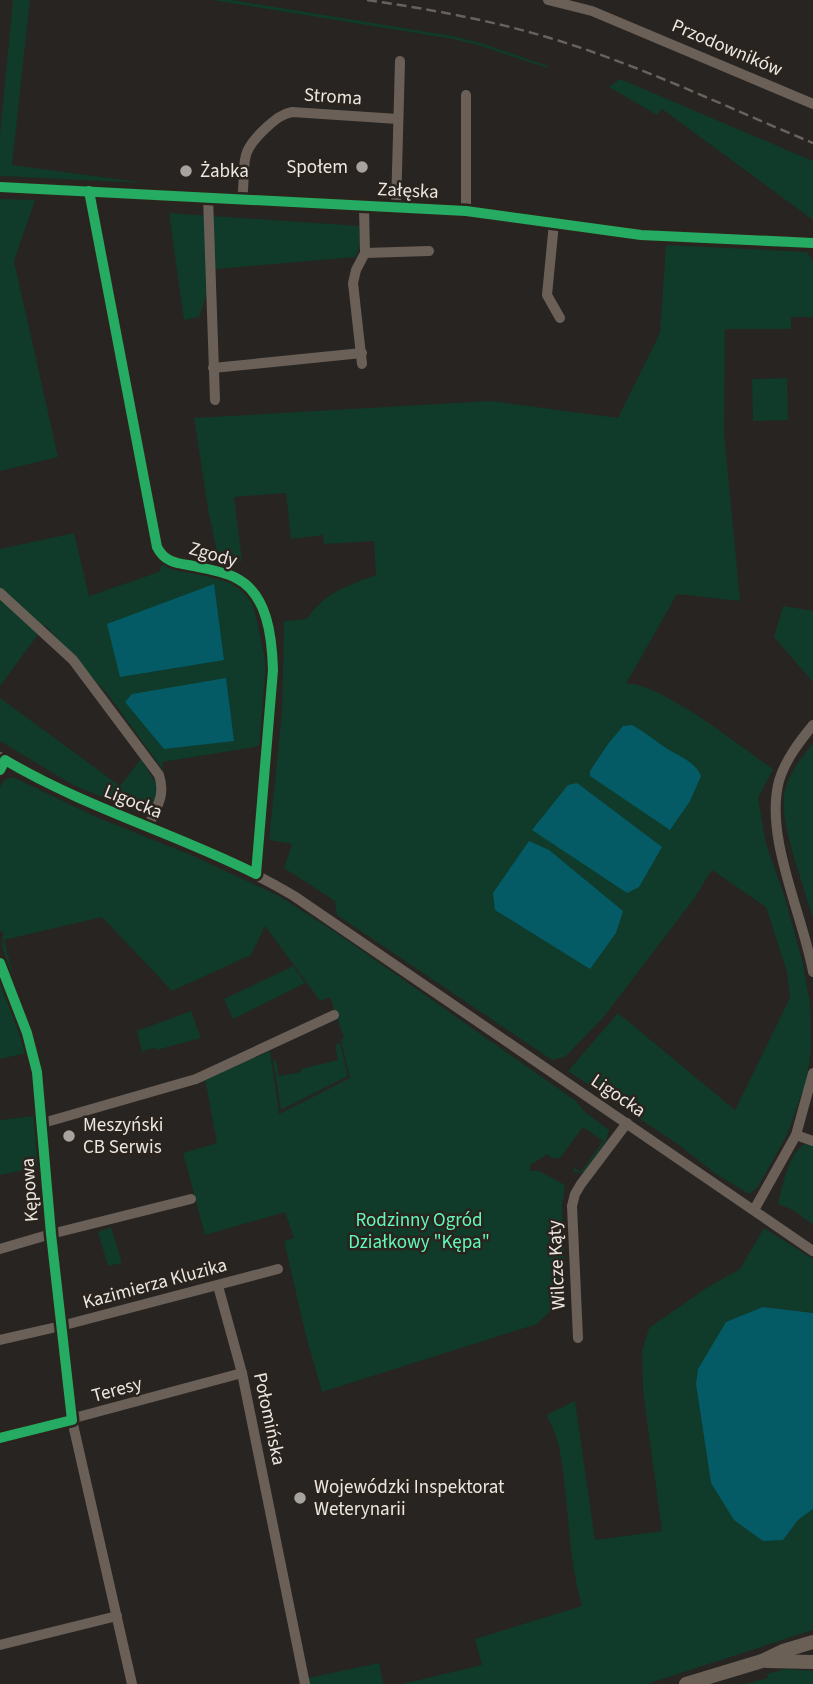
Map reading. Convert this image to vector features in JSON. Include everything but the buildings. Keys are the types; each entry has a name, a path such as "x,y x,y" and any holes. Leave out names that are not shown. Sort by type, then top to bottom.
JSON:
{"main road":[{"path":"685,1684 762,1661 813,1642"},
{"path":"762,1661 813,1662"}],"street":[{"name":"Przodowników","path":"548,0 592,11 813,104"},
{"path":"396,208 400,61"},
{"path":"466,95 466,211"},
{"name":"Stroma","path":"242,200 247,150 257,136 284,113 398,119"},
{"name":"Załęska","path":"0,187 466,211 641,235 812,245"},
{"name":"Zgody","path":"89,191 157,548 164,558 174,563 236,578 251,591 267,620 272,642 273,670 256,874"},
{"path":"208,197 215,400"},
{"name":"Załęska","path":"213,368 362,359 354,284 356,270 365,253 364,207"},
{"path":"554,223 547,295 559,318"},
{"path":"365,253 429,251"},
{"name":"Ligocka","path":"0,593 73,660 159,775 162,795 148,827"},
{"path":"813,725 783,770 776,806 782,850 813,972"},
{"name":"Ligocka","path":"2,762 68,793 212,853 256,874 331,919 813,1251"},
{"name":"Kępowa","path":"0,962 27,1033 37,1072 51,1234 72,1420 132,1684"},
{"path":"43,1123 196,1079 334,1015"},
{"path":"754,1210 796,1135 813,1073"},
{"name":"Wilcze Kąty","path":"578,1338 572,1206 581,1184 627,1123"},
{"path":"796,1135 813,1141"},
{"name":"Kępowa","path":"0,1249 191,1199"},
{"name":"Kazimierza Kluzika","path":"0,1340 278,1269"},
{"name":"Połomińska","path":"218,1286 242,1373 305,1684"},
{"name":"Teresy","path":"0,1438 242,1373"},
{"path":"0,1644 117,1616"}],"green space":[{"path":"13,0 30,0 12,165 146,183 0,176 0,134"},
{"path":"212,0 232,0 452,36 548,66 547,68 453,39"},
{"path":"620,79 813,161 813,220 662,109 657,115 609,87"},
{"path":"0,199 35,200 14,261 58,457 0,471"},
{"path":"169,213 359,226 360,245 356,257 215,269 199,317 184,320"},
{"path":"666,245 807,252 813,262 813,317 791,317 791,329 725,329 724,432 740,601 677,594 626,684 640,686 678,704 773,769 758,798 766,844 785,898 803,964 810,1004 811,1050 806,1082 787,1135 757,1188 749,1194 568,1071 618,1013 735,1110 790,998 787,972 766,907 712,870 693,900 602,1019 565,1057 552,1060 337,915 335,901 284,868 292,844 269,840 282,711 284,621 307,619 329,596 346,586 376,575 374,541 324,544 323,535 291,539 286,493 234,497 242,561 220,565 209,515 194,418 491,401 618,418 660,333"},
{"path":"787,378 788,420 753,421 752,379"},
{"path":"74,533 89,596 159,572 163,562 231,580 252,599 268,672 262,744 162,762 163,770 109,696 45,625 0,686 0,549"},
{"path":"783,606 813,611 813,682 774,637"},
{"path":"0,698 120,786 141,759 160,791 147,816 73,785 0,741"},
{"path":"813,743 813,919 789,839 784,796 795,768"},
{"name":"Rodzinny Ogród Działkowy \"Kępa\"","path":"13,777 96,817 191,855 279,896 334,931 576,1101 585,1112 609,1130 606,1141 583,1173 574,1172 573,1167 581,1172 603,1141 583,1127 560,1158 551,1158 548,1154 530,1165 530,1171 539,1171 565,1185 562,1205 566,1296 537,1324 322,1392 284,1241 294,1238 285,1212 205,1235 183,1153 217,1143 205,1079 270,1051 279,1114 350,1078 341,1040 344,1038 330,997 320,1001 265,926 251,955 172,991 102,917 4,940 16,986 2,947 3,932 0,931 0,787 4,780"},
{"path":"293,966 305,983 233,1019 224,999"},
{"path":"0,974 26,1053 0,1059"},
{"path":"191,1011 201,1038 142,1052 137,1031"},
{"path":"340,1043 348,1076 281,1110 273,1060 276,1060 279,1076 301,1072 301,1069 338,1060 335,1045"},
{"path":"34,1116 39,1167 0,1175 0,1120"},
{"path":"805,1144 813,1145 813,1225 793,1210 778,1204 790,1162"},
{"path":"111,1227 122,1263 108,1266 98,1232"},
{"path":"764,1228 813,1259 813,1313 763,1307 696,1384 711,1483 783,1540 798,1520 813,1509 813,1630 647,1684 402,1684 482,1665 475,1639 582,1606 573,1562 560,1450 546,1415 575,1401 595,1540 662,1531 643,1391 642,1351 649,1328 708,1287 740,1269"},
{"path":"379,1663 383,1684 309,1684 308,1678"},
{"path":"786,1669 813,1671 813,1684 746,1684 768,1678 767,1674"}],"water":[{"path":"214,584 224,660 120,677 107,624"},
{"path":"226,678 234,741 164,749 125,702 132,694"},
{"path":"632,725 690,763 701,776 690,801 670,830 590,776 590,771 608,744 623,726"},
{"path":"577,783 662,847 639,887 627,893 532,830 568,785"},
{"path":"529,841 549,850 623,911 616,933 590,969 495,910 493,893"},
{"path":"763,1307 813,1313 813,1509 798,1520 783,1540 763,1541 734,1520 711,1483 696,1384 698,1369 726,1322"}],"railway":[{"path":"367,0 459,16 550,38 650,74 813,143"}],"cycle path":[{"path":"0,187 466,211 641,235 813,243"},
{"path":"0,770 5,760 66,792 256,874 273,670 266,618 262,606 247,585 219,572 174,562 166,558 157,547 89,191"},
{"path":"0,963 27,1033 37,1072 51,1234 72,1420 0,1438"}],"place":[{"name":"Społem","path":"362,167"},
{"name":"Żabka","path":"186,171"},
{"name":"Meszyński CB Serwis","path":"69,1136"},
{"name":"Wojewódzki Inspektorat Weterynarii","path":"300,1498"}]}
